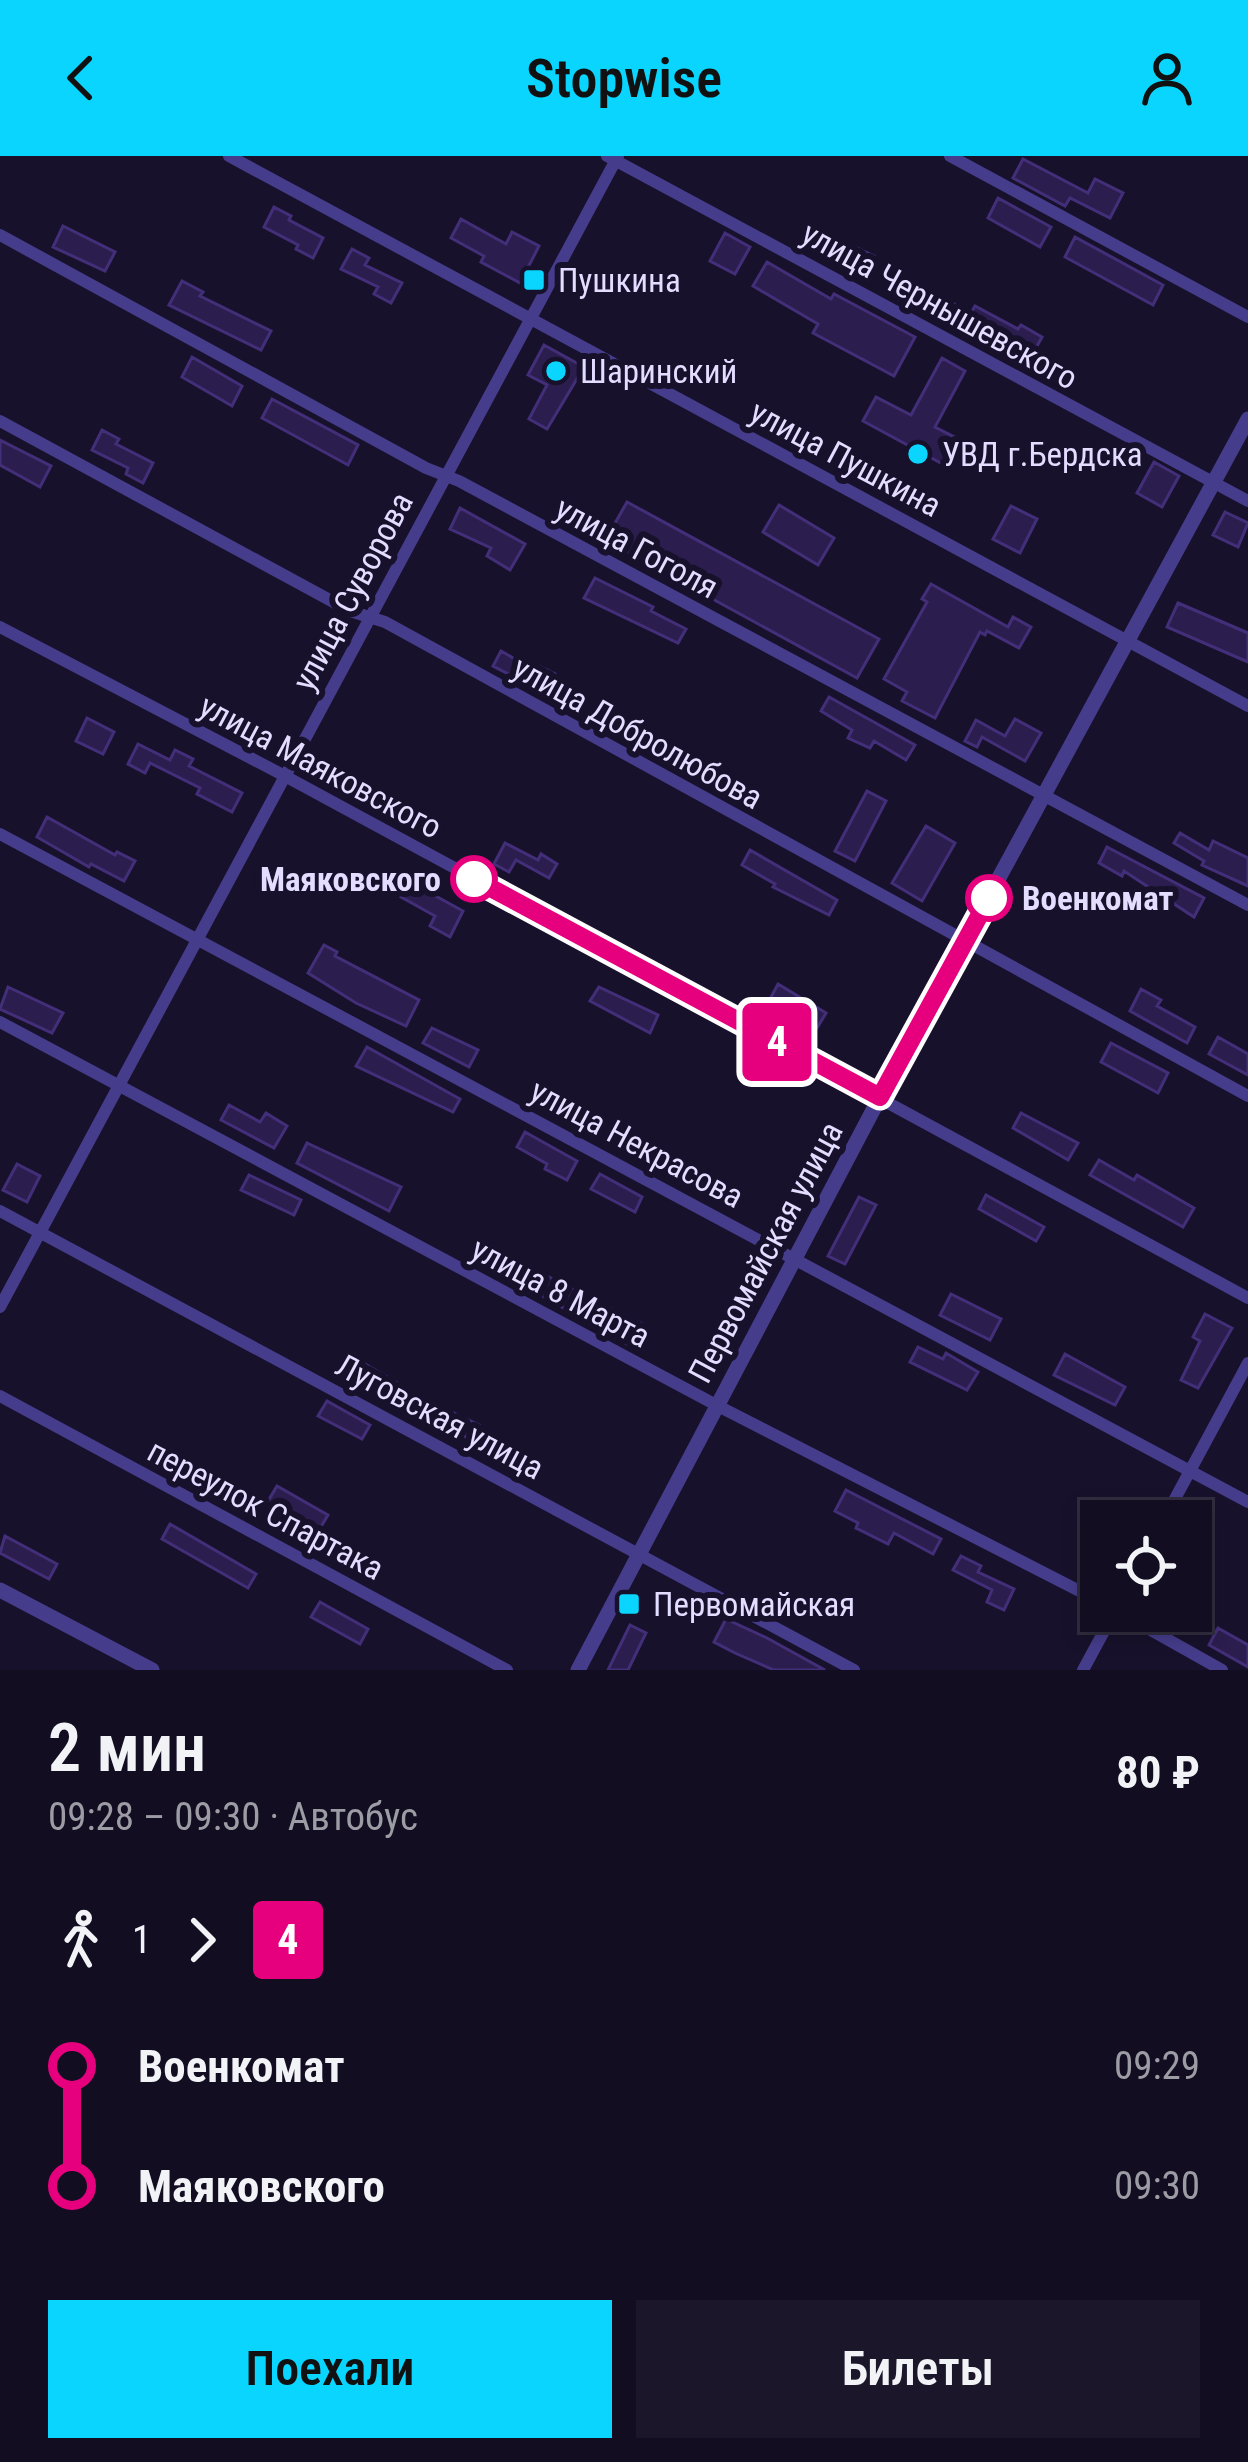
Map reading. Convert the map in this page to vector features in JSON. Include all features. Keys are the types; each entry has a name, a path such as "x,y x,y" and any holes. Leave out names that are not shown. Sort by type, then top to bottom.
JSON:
{"street":[{"name":"улица Пушкина","path":"229,156 1248,706"},
{"path":"950,156 1248,317"},
{"name":"улица Суворова","path":"0,1307 613,157"},
{"name":"улица Чернышевского","path":"613,157 1248,501"},
{"name":"улица Гоголя","path":"0,235 1248,905"},
{"name":"Первомайская улица","path":"578,1670 880,1097 1248,419"},
{"name":"улица Добролюбова","path":"0,421 350,610 385,622 1248,1096"},
{"name":"улица Маяковского","path":"0,627 283,775 1248,1298"},
{"name":"улица Некрасова","path":"0,834 1248,1502"},
{"name":"улица 8 Марта","path":"0,1022 718,1406 1080,1591"},
{"name":"Луговская улица","path":"0,1211 854,1670"},
{"path":"1174,1500 1248,1363"},
{"name":"переулок Спартака","path":"0,1396 506,1670"},
{"path":"0,1590 152,1670"},
{"path":"1083,1670 1104,1632"},
{"path":"1154,1632 1222,1670"}],"building":[{"path":"1023,159 1088,193 1095,179 1123,193 1110,218 1070,198 1065,206 1013,178"},
{"path":"998,198 1051,227 1040,247 988,218"},
{"path":"274,207 323,238 313,258 264,227"},
{"path":"461,219 506,244 512,232 539,246 520,283 481,262 484,256 451,238"},
{"path":"63,226 115,252 105,271 53,247"},
{"path":"725,233 750,247 735,274 710,261"},
{"path":"825,233 874,256 863,276 816,250"},
{"path":"1075,237 1163,285 1153,305 1065,257"},
{"path":"352,249 369,258 365,265 402,283 391,303 374,294 378,287 341,269"},
{"path":"767,262 831,299 834,294 915,337 894,376 813,333 818,324 753,286"},
{"path":"182,281 203,292 200,296 271,331 261,350 169,305"},
{"path":"940,296 971,313 975,306 1042,337 1031,357 993,335 989,342 949,321 947,325 929,317"},
{"name":"Шаринский","path":"544,345 584,367 547,429 529,419 547,385 528,375"},
{"path":"192,357 242,386 232,406 182,377"},
{"path":"942,358 965,371 935,427 962,441 948,467 863,421 876,397 911,415"},
{"path":"272,399 358,445 348,465 262,418"},
{"path":"102,430 119,439 116,444 153,463 143,483 126,474 128,468 92,450"},
{"path":"0,440 51,466 40,487 0,465"},
{"path":"1154,462 1179,476 1162,507 1137,493"},
{"path":"627,502 879,639 857,678 592,533 591,537 571,528 580,509 614,525"},
{"path":"779,505 834,538 818,565 763,532"},
{"path":"1011,506 1037,519 1020,553 993,539"},
{"path":"460,508 525,544 510,570 487,556 491,548 450,529"},
{"path":"1225,512 1248,523 1238,547 1213,535"},
{"path":"595,578 686,629 678,643 584,598"},
{"path":"931,584 1008,627 1013,617 1031,627 1019,648 980,632 935,718 902,701 907,692 884,679 927,602 922,599"},
{"path":"1178,603 1248,633 1248,662 1167,627"},
{"path":"501,651 531,668 533,663 555,674 545,693 493,666"},
{"path":"829,697 915,745 906,760 874,741 870,748 848,738 852,730 821,711"},
{"path":"87,718 114,732 103,754 76,741"},
{"path":"1015,719 1041,733 1025,761 982,737 977,747 965,741 976,720 1005,736"},
{"path":"138,744 170,760 175,750 193,759 189,766 242,793 232,812 197,794 200,788 150,763 145,773 128,764"},
{"path":"867,791 886,801 855,861 835,851"},
{"path":"47,817 135,861 124,881 37,837"},
{"path":"926,826 955,843 922,901 892,883"},
{"path":"1180,833 1209,850 1213,841 1248,858 1248,886 1202,865 1204,861 1174,843"},
{"path":"505,843 557,864 549,878 516,860 509,872 494,864"},
{"path":"1107,847 1204,898 1194,917 1124,871 1122,876 1099,863"},
{"path":"750,850 837,900 829,915 773,887 775,884 742,865"},
{"path":"410,882 463,911 450,937 430,926 435,916 401,897"},
{"path":"324,945 337,952 335,956 419,1000 406,1026 308,973"},
{"path":"778,984 826,1013 817,1028 770,999"},
{"path":"8,987 63,1013 52,1033 0,1009"},
{"path":"599,987 658,1015 650,1033 590,1001"},
{"path":"1141,989 1161,1000 1157,1006 1195,1027 1187,1043 1130,1011"},
{"path":"432,1028 478,1050 469,1067 423,1043"},
{"path":"1218,1037 1248,1054 1248,1075 1209,1054"},
{"path":"1111,1043 1168,1073 1158,1093 1101,1062"},
{"path":"367,1047 460,1099 453,1112 356,1066"},
{"path":"229,1105 260,1122 266,1113 287,1126 274,1148 221,1120"},
{"path":"1021,1113 1078,1143 1068,1160 1013,1128"},
{"path":"525,1132 577,1161 567,1180 517,1147"},
{"path":"307,1143 401,1187 389,1211 297,1163"},
{"path":"1099,1160 1134,1180 1137,1175 1194,1208 1183,1227 1090,1175"},
{"path":"17,1164 40,1176 27,1202 3,1190"},
{"path":"600,1174 642,1197 635,1212 591,1189"},
{"path":"249,1175 301,1200 294,1215 241,1190"},
{"path":"986,1195 1044,1227 1036,1241 979,1209"},
{"path":"859,1197 876,1205 845,1264 828,1256"},
{"path":"545,1275 644,1325 632,1347 535,1292"},
{"path":"951,1294 1001,1319 990,1340 940,1315"},
{"path":"1205,1314 1232,1328 1198,1388 1181,1380 1200,1341 1193,1337"},
{"path":"918,1347 943,1359 946,1353 978,1372 967,1390 910,1362"},
{"path":"1065,1354 1125,1387 1115,1405 1054,1375"},
{"path":"353,1357 403,1386 395,1401 345,1372"},
{"path":"426,1400 479,1425 471,1440 417,1415"},
{"path":"327,1401 370,1425 362,1439 318,1416"},
{"path":"277,1486 328,1515 319,1530 268,1501"},
{"path":"846,1490 941,1539 933,1554 894,1533 888,1544 856,1528 858,1523 835,1511"},
{"path":"170,1524 256,1574 248,1588 162,1539"},
{"path":"5,1536 57,1564 49,1579 0,1553"},
{"path":"961,1556 981,1566 978,1572 1014,1589 1004,1610 987,1602 992,1590 953,1570"},
{"path":"320,1602 368,1629 360,1644 311,1617"},
{"path":"726,1619 825,1670 774,1670 735,1653 714,1642"},
{"path":"630,1625 646,1633 628,1670 608,1670"},
{"path":"1218,1628 1248,1645 1248,1667 1209,1645"}],"bus line":[{"name":"4","path":"474,879 880,1097 989,898"}],"place":[{"name":"Пушкина","path":"534,280"},
{"name":"Шаринский","path":"556,371"},
{"name":"УВД г.Бердска","path":"918,454"},
{"name":"Маяковского","path":"474,879"},
{"name":"Военкомат","path":"989,898"},
{"name":"Первомайская","path":"629,1604"}]}
